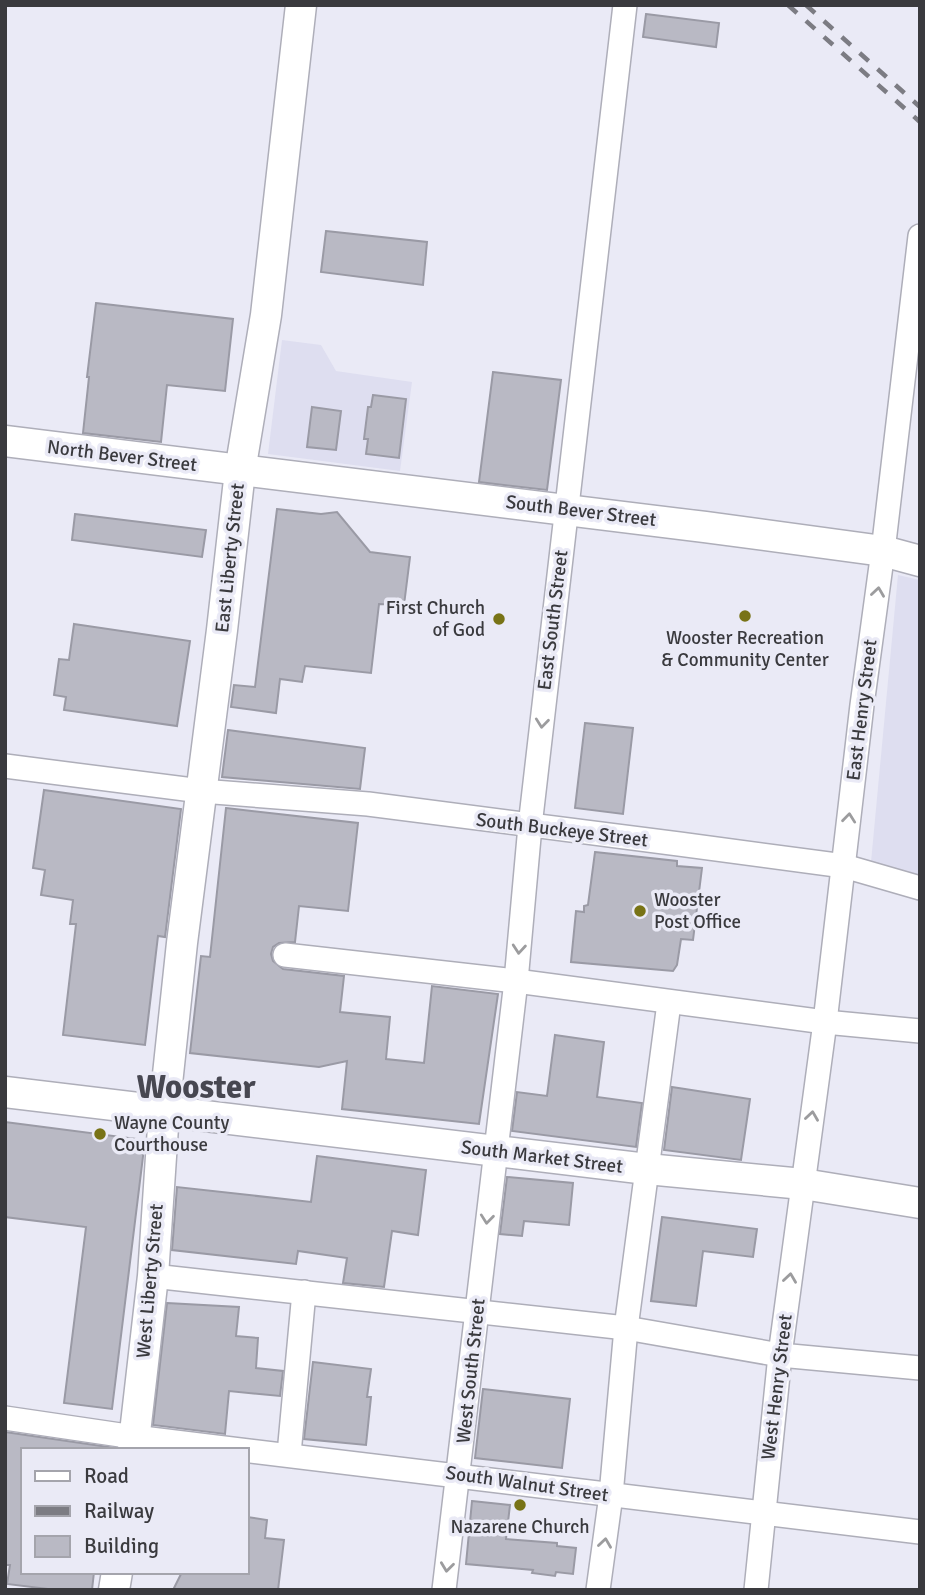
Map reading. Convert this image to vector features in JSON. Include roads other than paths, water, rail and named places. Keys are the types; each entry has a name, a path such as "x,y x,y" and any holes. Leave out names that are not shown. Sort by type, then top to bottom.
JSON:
{"main road":[{"name":"East Liberty Street","path":"164,1112 240,471 266,315 301,5"},
{"name":"North Bever Street","path":"5,441 240,471"},
{"name":"South Bever Street","path":"240,471 566,509 883,551 920,561"},
{"name":"South Market Street","path":"5,1092 647,1169 803,1184 920,1203"},
{"name":"West Liberty Street","path":"134,1443 153,1276 164,1112"}],"street":[{"name":"East South Street","path":"495,1151 625,5"},
{"name":"East Henry Street","path":"803,1184 825,1023 920,236"},
{"name":"South Buckeye Street","path":"5,766 201,790 368,804 844,866 920,888"},
{"path":"285,955 516,981 825,1023 920,1031"},
{"path":"598,1590 611,1495 626,1328 669,1003"},
{"name":"West South Street","path":"444,1590 495,1151"},
{"name":"West Henry Street","path":"756,1590 780,1355 803,1184"},
{"path":"153,1276 626,1328 780,1355 920,1368"},
{"path":"289,1454 304,1292"},
{"name":"South Walnut Street","path":"5,1418 134,1443 204,1448"},
{"name":"South Walnut Street","path":"248,1451 459,1474 920,1532"}],"railway":[{"path":"788,5 920,122"},
{"path":"806,5 920,107"}],"place":[{"name":"Wooster Recreation & Community Center","path":"745,616"},
{"name":"First Church of God","path":"499,619"},
{"name":"Wooster Post Office","path":"640,911"},
{"name":"Wayne County Courthouse","path":"100,1134"},
{"name":"Nazarene Church","path":"520,1505"}],"district":[{"name":"Wooster","path":"196,1087"}]}
